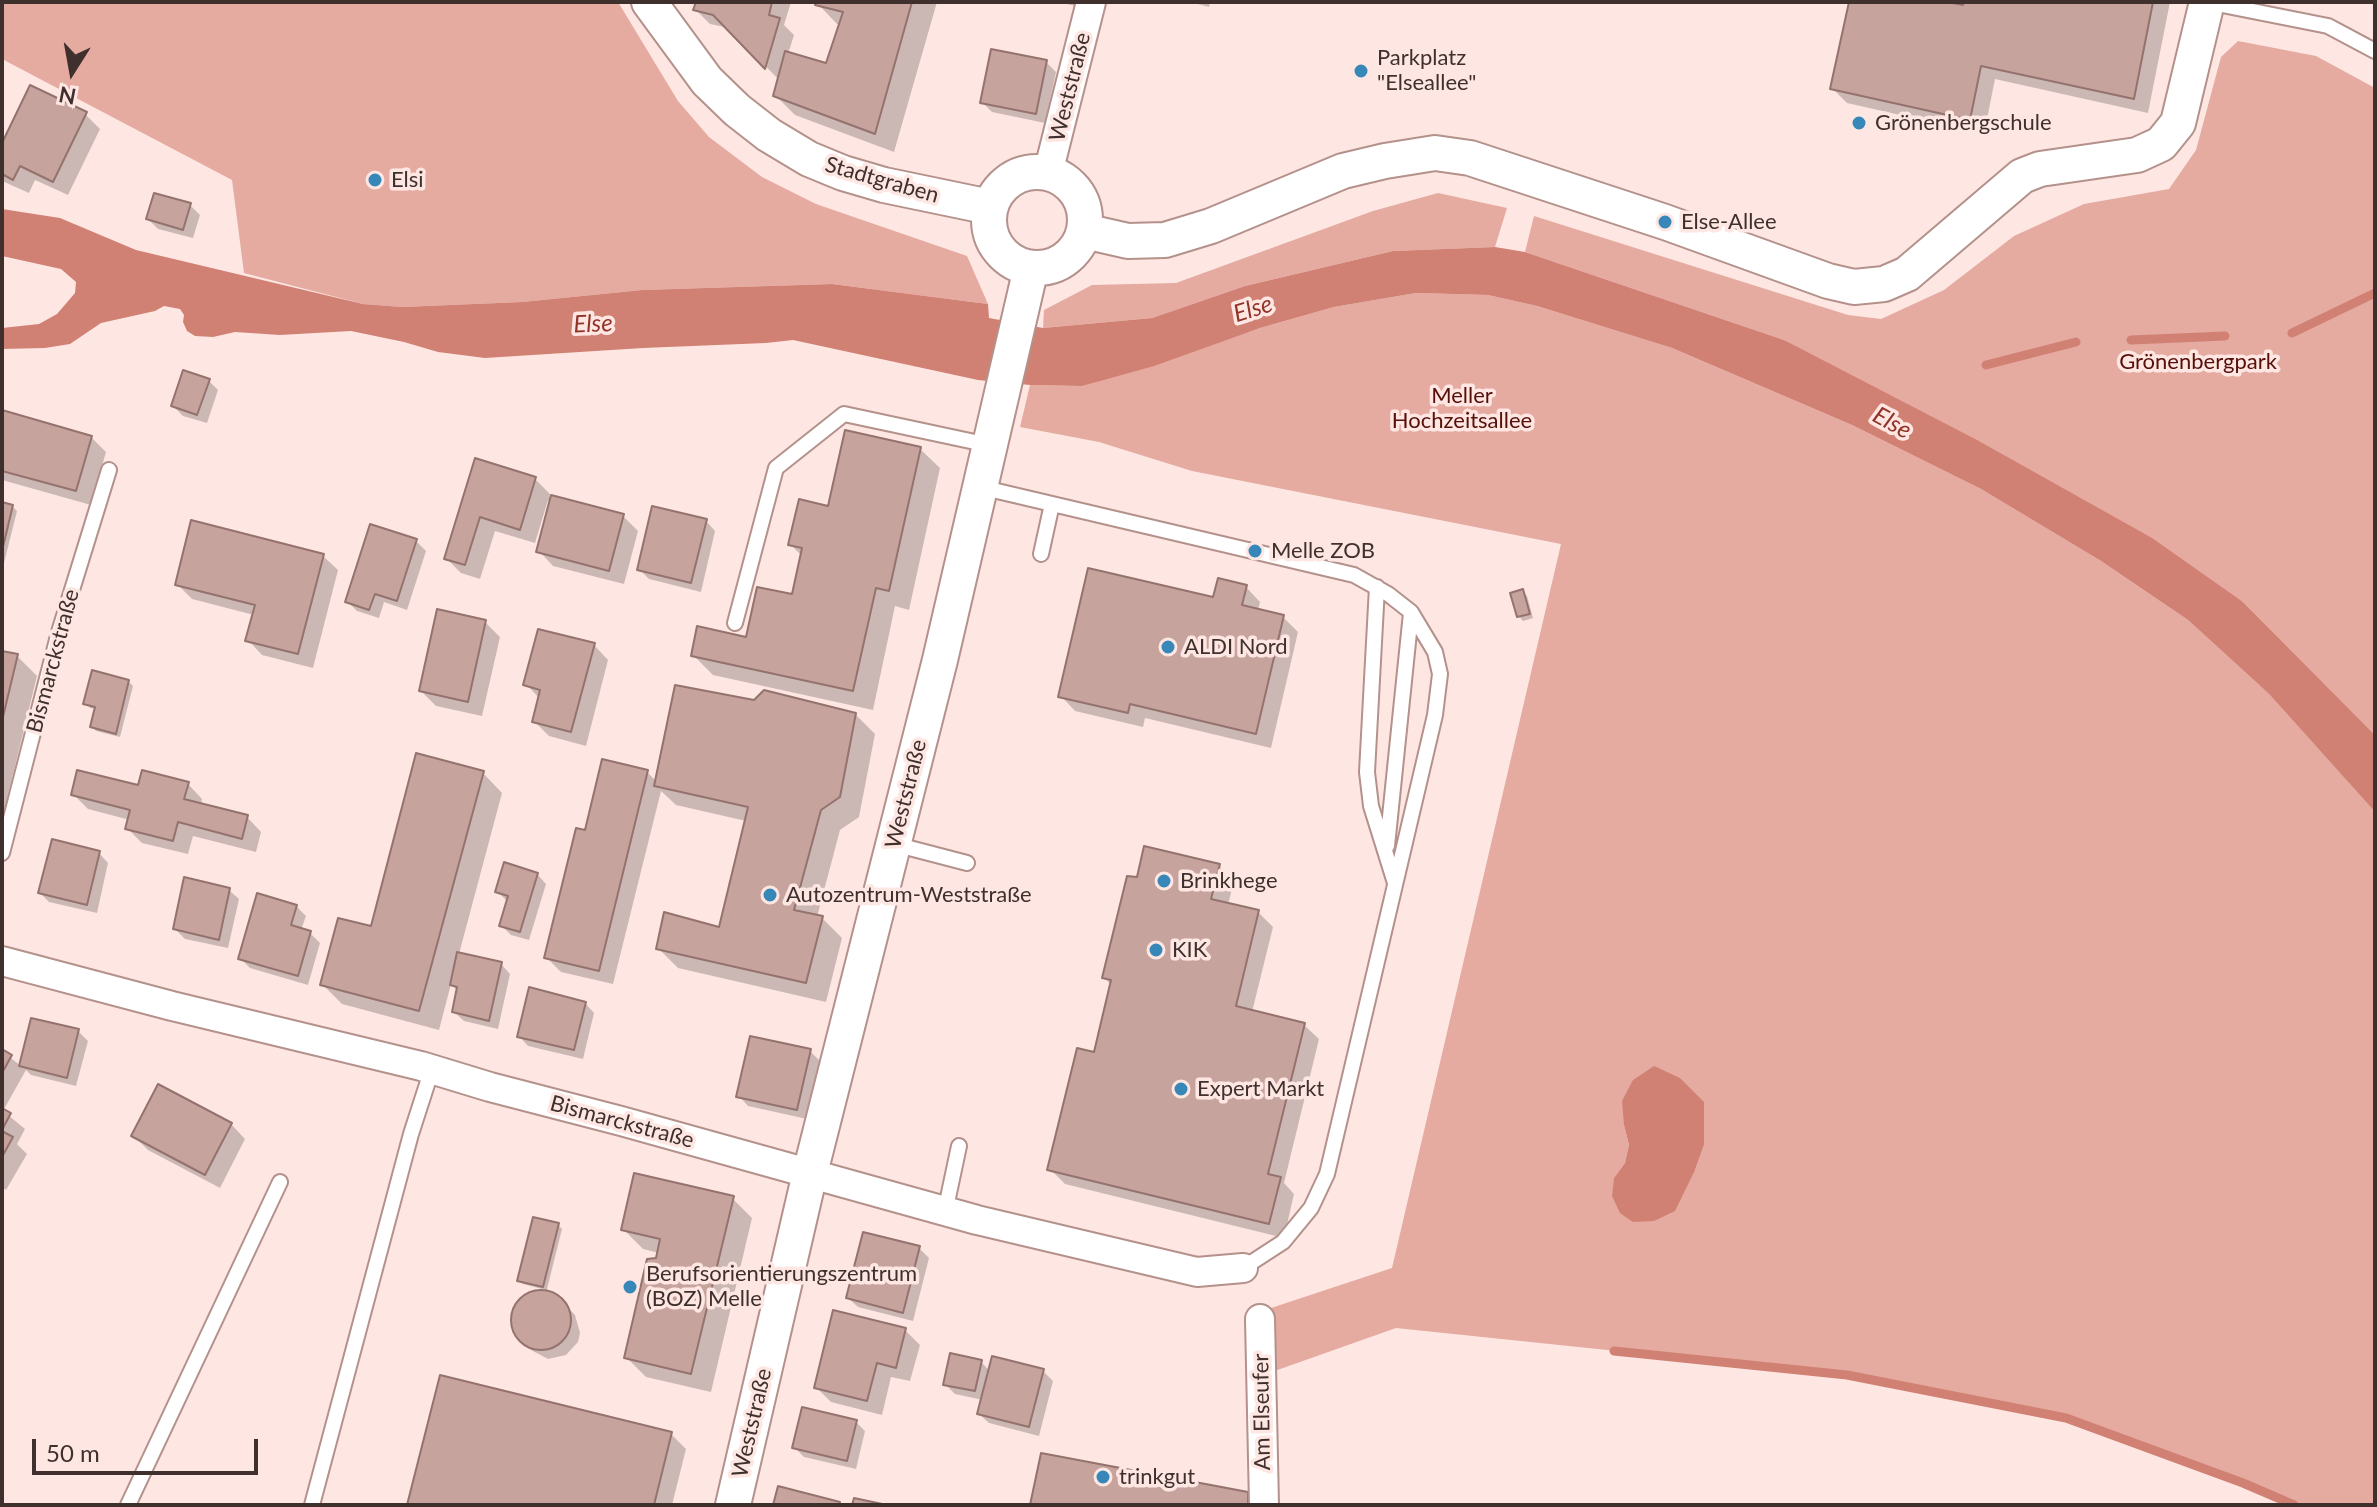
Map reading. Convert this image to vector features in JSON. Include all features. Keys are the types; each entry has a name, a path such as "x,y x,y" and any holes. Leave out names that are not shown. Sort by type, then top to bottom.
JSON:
{"street":[{"name":"Stadtgraben","path":"649,2 707,81 769,135 809,159 843,173 884,185 990,207"},
{"name":"Weststraße","path":"1048,173 1091,2"},
{"path":"1084,231 1128,241 1165,240 1211,226 1343,171 1435,153 1470,158 1665,222 1828,281 1854,287 1884,284 1907,274 2022,176 2040,169 2137,155 2161,144 2178,123 2207,2"},
{"path":"1033,172 1048,173 1073,188 1085,215 1084,231 1079,244 1069,256 1057,264 1031,268 1013,262 1001,253 989,226 990,207 1004,184 1017,176 1033,172"},
{"name":"Weststraße","path":"733,1505 810,1173 940,660 1031,268"},
{"name":"Bismarckstraße","path":"2,961 432,1069 945,1212 1197,1272 1243,1268"},
{"name":"Am Elseufer","path":"1260,1319 1264,1505"}],"lane":[{"path":"2207,2 2328,26 2375,51"},
{"path":"735,623 776,468 844,414 991,445"},
{"name":"Bismarckstraße","path":"2,853 59,632 109,470"},
{"path":"980,487 1354,575 1377,587 1411,612 1435,652 1440,674 1435,715 1327,1174 1311,1208 1283,1242 1243,1268"},
{"path":"1041,554 1052,504"},
{"path":"1377,587 1367,772 1371,806 1396,887"},
{"path":"1386,851 1411,612"},
{"path":"893,843 967,863"},
{"path":"312,1505 411,1134 432,1069"},
{"path":"945,1212 959,1146"},
{"path":"128,1505 280,1182"}],"green space":[{"path":"2,2 618,2 678,101 709,137 762,177 816,204 967,256 988,304 832,284 642,290 522,302 402,307 363,304 244,273 232,180 2,59"},
{"name":"Grönenbergpark","path":"2238,41 2316,56 2375,88 2375,735 2243,602 1784,340 1525,252 1534,216 1848,315 1881,319 1944,290 2014,236 2084,204 2169,189 2196,150 2221,57"},
{"path":"1438,193 1507,208 1495,247 1393,251 1245,286 1152,318 1043,328 1044,310 1092,285 1176,283 1373,211"},
{"name":"Meller Hochzeitsallee","path":"1416,293 1488,295 1537,306 1672,348 1852,425 1981,489 2101,561 2188,620 2269,694 2375,812 2375,1505 2294,1505 2066,1418 1847,1375 1396,1328 1269,1373 1271,1308 1392,1268 1561,544 1192,471 1099,442 1020,427 1030,385 1082,386 1334,307","holes":["1704,1102 1704,1145 1695,1170 1614,1178 1625,1163 1629,1145 1624,1125"]}],"water":[{"name":"Else","path":"2,209 60,218 136,250 363,304 402,307 522,302 642,290 832,284 988,304 989,318 1043,328 1152,318 1245,286 1393,251 1495,247 1525,252 1784,340 1977,440 2152,538 2243,602 2375,735 2375,812 2269,694 2188,620 2101,561 1981,489 1852,425 1672,348 1537,306 1488,295 1416,293 1334,307 1260,328 1154,366 1082,386 978,380 793,340 485,358 438,352 351,331 280,335 235,332 213,337 195,336 187,331 180,309 164,306 155,311 101,323 70,344 2,349 2,328 39,324 57,314 75,293 76,282 61,269 2,256"},
{"path":"1654,1066 1680,1078 1704,1102 1704,1145 1675,1211 1654,1221 1633,1222 1620,1213 1612,1196 1614,1178 1625,1163 1629,1145 1622,1101 1633,1080"}],"building":[{"path":"696,2 772,2 769,15 780,18 765,69 713,15 693,10"},
{"path":"816,2 912,2 875,134 773,96 785,51 826,63 843,12 815,5"},
{"path":"1849,2 1948,2 1963,5 1964,2 2153,2 2134,99 1981,66 1970,120 1830,89"},
{"path":"991,49 1047,60 1036,114 980,103"},
{"path":"30,85 87,112 53,182 20,166 13,180 2,174 2,143"},
{"path":"154,193 191,203 183,230 146,219"},
{"path":"183,370 210,379 197,415 171,406"},
{"path":"2,410 92,436 76,491 2,471"},
{"path":"845,430 921,447 889,591 876,588 853,691 691,656 697,626 746,637 757,587 792,594 802,548 788,545 799,499 828,506"},
{"path":"475,458 536,477 520,530 480,517 465,565 444,559"},
{"path":"551,495 624,514 609,571 536,552"},
{"path":"2,502 13,505 2,551"},
{"path":"652,506 707,519 691,583 637,570"},
{"path":"191,520 324,554 298,654 245,641 255,605 175,585"},
{"path":"370,524 417,539 397,601 375,594 369,610 345,602"},
{"path":"1088,568 1213,597 1218,578 1247,585 1242,605 1284,615 1256,734 1130,704 1128,713 1058,697"},
{"path":"1523,589 1530,614 1517,617 1510,593"},
{"path":"437,609 486,620 468,702 419,691"},
{"path":"538,629 595,643 571,732 532,722 540,690 523,685"},
{"path":"2,651 18,654 2,721"},
{"path":"92,670 129,680 116,734 90,727 95,707 83,704"},
{"path":"675,685 754,700 764,690 856,713 840,797 821,810 794,910 823,916 806,983 656,949 664,912 719,927 748,807 654,786"},
{"path":"416,753 484,771 419,1011 320,985 338,918 371,926"},
{"path":"602,759 648,770 599,971 544,958 576,828 585,830"},
{"path":"77,770 138,785 142,770 189,782 184,799 248,815 242,839 178,822 173,841 125,829 130,810 71,795"},
{"path":"52,839 100,851 87,905 38,893"},
{"path":"1144,846 1220,864 1211,899 1259,910 1236,1006 1305,1023 1268,1174 1281,1177 1269,1224 1047,1170 1077,1048 1094,1052 1111,980 1102,978 1127,876 1137,877"},
{"path":"504,862 538,873 520,932 499,926 508,896 495,892"},
{"path":"184,877 230,888 219,940 173,929"},
{"path":"257,893 297,905 291,925 311,931 298,976 238,959"},
{"path":"457,952 502,962 489,1021 452,1012 457,987 450,985"},
{"path":"529,987 586,1002 574,1050 517,1037"},
{"path":"31,1018 79,1029 67,1078 19,1066"},
{"path":"750,1036 811,1049 797,1110 736,1097"},
{"path":"2,1049 12,1055 2,1073"},
{"path":"158,1084 232,1123 205,1175 131,1136"},
{"path":"2,1108 11,1113 2,1130"},
{"path":"2,1131 13,1137 2,1157"},
{"path":"634,1173 734,1196 691,1374 624,1358 647,1259 656,1258 660,1239 621,1230"},
{"path":"533,1217 559,1223 543,1287 517,1281"},
{"path":"863,1232 920,1246 903,1313 846,1298"},
{"path":"541,1290 552,1292 562,1299 569,1309 569,1331 562,1341 552,1348 541,1350 530,1348 520,1341 513,1331 511,1320 513,1309 520,1299 530,1292"},
{"path":"833,1310 906,1328 896,1368 877,1363 867,1401 814,1388"},
{"path":"950,1353 982,1360 975,1391 943,1385"},
{"path":"992,1356 1044,1369 1029,1427 977,1414"},
{"path":"440,1375 672,1432 654,1505 407,1505"},
{"path":"802,1407 857,1420 847,1461 792,1448"},
{"name":"trinkgut","path":"1041,1453 1248,1492 1248,1505 1030,1505"},
{"path":"778,1486 840,1502 839,1505 773,1505"},
{"path":"854,1498 887,1505 852,1505"}],"waterway":[{"path":"2292,333 2375,293"},
{"path":"2131,340 2225,336"},
{"path":"1986,365 2076,342"},
{"path":"1614,1351 1847,1375 2066,1418 2294,1505"}],"place":[{"name":"Parkplatz \"Elseallee\"","path":"1361,71"},
{"name":"Grönenbergschule","path":"1859,123"},
{"name":"Elsi","path":"375,180"},
{"name":"Else-Allee","path":"1665,222"},
{"name":"Melle ZOB","path":"1255,551"},
{"name":"ALDI Nord","path":"1168,647"},
{"name":"Brinkhege","path":"1164,881"},
{"name":"Autozentrum-Weststraße","path":"770,895"},
{"name":"KIK","path":"1156,950"},
{"name":"Expert Markt","path":"1181,1089"},
{"name":"Berufsorientierungszentrum (BOZ) Melle","path":"630,1287"},
{"name":"trinkgut","path":"1103,1477"}]}
